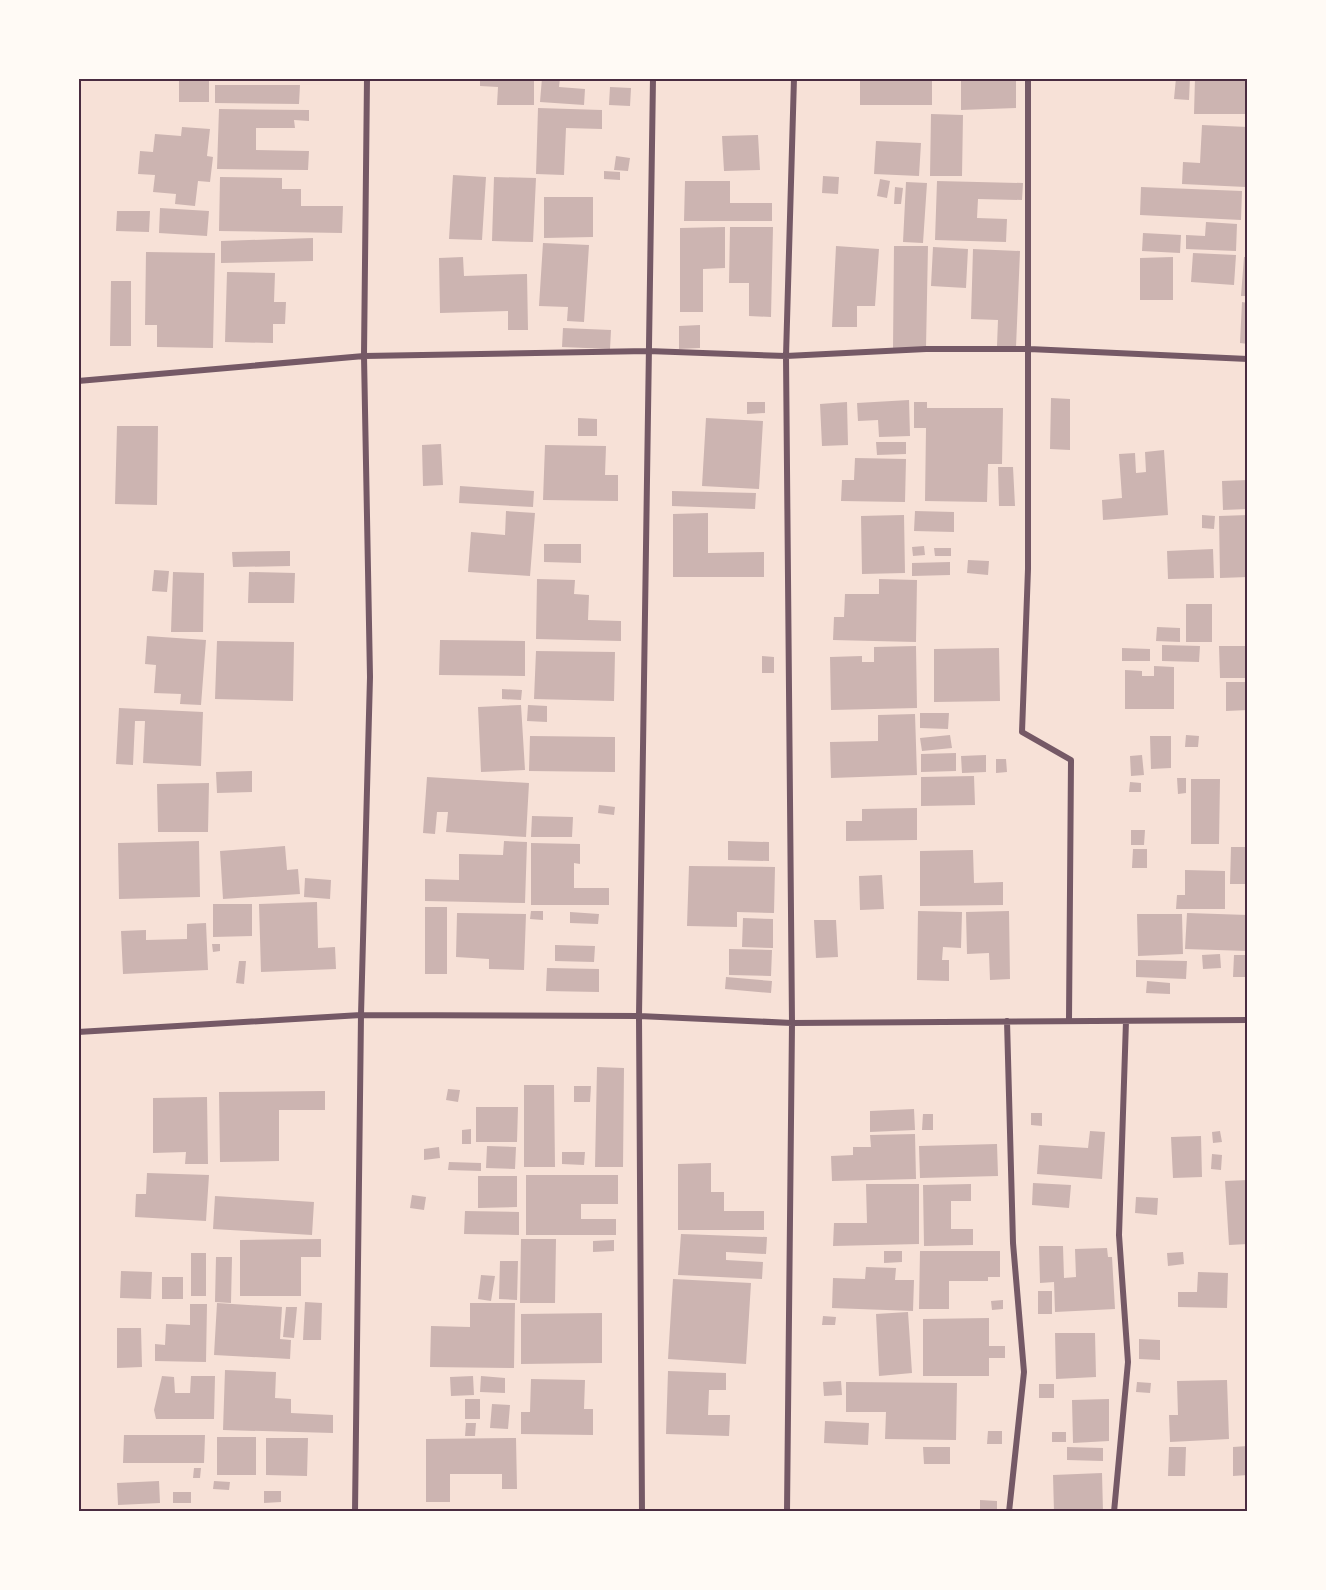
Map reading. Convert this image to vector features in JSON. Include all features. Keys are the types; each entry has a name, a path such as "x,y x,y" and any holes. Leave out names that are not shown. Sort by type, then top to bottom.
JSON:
{"street":[{"path":"355,1512 361,1015 370,677 364,356 366,78"},
{"path":"642,1512 639,1016 652,78"},
{"path":"787,1512 792,1023 786,356 794,78"},
{"path":"1028,78 1028,569 1022,732 1071,760 1069,1021"},
{"path":"78,381 364,356 648,351 786,356 926,350 1029,349 1248,359"},
{"path":"78,1032 361,1015 639,1016 792,1023 1248,1020"},
{"path":"1007,1021 1013,1243 1024,1372 1009,1512"},
{"path":"1114,1512 1128,1362 1119,1235 1126,1021"}],"building":[{"path":"179,78 209,78 209,102 179,102"},
{"path":"480,78 534,78 534,105 497,105 498,87 480,86"},
{"path":"542,78 560,78 559,87 585,89 584,105 540,102"},
{"path":"860,78 932,78 932,105 860,105"},
{"path":"961,78 1016,78 1016,108 961,110"},
{"path":"1176,78 1190,78 1189,100 1174,99"},
{"path":"1195,78 1245,78 1245,114 1194,114"},
{"path":"215,85 300,85 299,104 215,103"},
{"path":"610,87 631,88 630,106 609,105"},
{"path":"538,108 602,110 602,129 566,128 564,175 536,174"},
{"path":"219,109 309,110 309,121 294,120 295,128 256,128 256,150 309,151 308,170 217,169"},
{"path":"931,114 963,115 962,176 930,176"},
{"path":"1202,125 1248,127 1246,187 1182,184 1183,162 1200,163"},
{"path":"182,127 210,129 207,156 213,157 210,182 198,181 195,206 175,204 176,194 153,192 155,175 138,174 140,151 153,152 155,134 181,136"},
{"path":"758,135 760,170 724,171 722,136"},
{"path":"876,141 921,143 919,176 874,174"},
{"path":"616,156 630,158 628,171 614,170"},
{"path":"604,171 620,172 620,180 604,179"},
{"path":"453,175 486,177 482,240 449,239"},
{"path":"823,176 839,177 838,194 822,193"},
{"path":"220,177 282,178 282,189 301,189 301,206 343,206 342,233 219,231"},
{"path":"494,177 536,178 533,242 492,241"},
{"path":"880,179 890,181 887,198 877,196"},
{"path":"685,181 730,181 730,203 772,203 772,221 684,221"},
{"path":"937,181 1023,183 1022,200 978,199 977,218 1007,219 1006,242 935,240"},
{"path":"906,182 927,183 923,243 903,242"},
{"path":"895,187 903,188 901,204 894,204"},
{"path":"1141,187 1242,191 1241,220 1140,215"},
{"path":"544,197 593,197 593,237 544,238"},
{"path":"160,208 209,211 207,236 159,233"},
{"path":"117,211 150,211 149,232 116,231"},
{"path":"1206,222 1237,224 1236,251 1186,249 1186,235 1205,236"},
{"path":"725,227 725,268 703,269 703,312 680,312 680,228"},
{"path":"730,227 773,227 771,317 749,316 749,283 729,283"},
{"path":"1143,233 1181,235 1180,253 1142,251"},
{"path":"313,238 313,261 221,263 221,241"},
{"path":"543,243 589,245 584,322 567,321 568,307 539,306"},
{"path":"836,246 879,249 875,306 857,306 857,327 832,327"},
{"path":"894,246 928,246 926,348 893,348"},
{"path":"933,247 968,249 966,288 931,286"},
{"path":"973,249 1020,251 1016,347 997,346 998,320 971,319"},
{"path":"146,252 215,253 213,348 157,347 157,325 145,325"},
{"path":"1193,253 1236,255 1234,285 1191,282"},
{"path":"463,257 464,276 527,274 528,330 508,330 508,311 440,313 439,258"},
{"path":"1173,257 1173,300 1140,300 1140,258"},
{"path":"1244,257 1248,257 1248,296 1241,296"},
{"path":"227,272 275,273 274,302 286,302 285,324 273,324 273,343 225,342"},
{"path":"111,281 131,281 131,346 110,346"},
{"path":"1242,302 1248,303 1248,344 1240,343"},
{"path":"700,325 700,348 679,349 679,326"},
{"path":"563,328 611,330 610,349 562,347"},
{"path":"1051,398 1070,399 1070,450 1050,449"},
{"path":"909,400 910,436 879,437 878,420 858,421 857,403"},
{"path":"747,402 765,402 765,413 747,414"},
{"path":"847,402 848,445 822,446 820,404"},
{"path":"914,402 927,402 927,408 1003,408 1002,464 988,464 987,502 925,501 926,428 914,428"},
{"path":"578,418 597,419 597,436 578,436"},
{"path":"706,418 763,421 759,489 702,486"},
{"path":"117,426 158,426 157,505 115,504"},
{"path":"876,442 906,442 906,454 877,455"},
{"path":"441,444 443,485 423,486 422,445"},
{"path":"545,445 606,446 605,475 618,475 618,501 543,500"},
{"path":"1164,450 1168,515 1103,520 1102,500 1122,498 1119,454 1135,453 1136,473 1146,472 1145,452"},
{"path":"855,458 906,459 905,502 841,501 842,480 854,480"},
{"path":"998,467 1013,467 1015,506 999,506"},
{"path":"1248,480 1248,509 1223,510 1222,481"},
{"path":"460,486 534,491 533,507 459,503"},
{"path":"672,491 756,493 755,509 672,506"},
{"path":"506,511 535,513 530,576 468,572 471,532 505,535"},
{"path":"915,511 954,512 954,532 914,531"},
{"path":"708,513 708,553 764,552 764,577 673,577 673,514"},
{"path":"904,515 905,573 862,574 861,516"},
{"path":"1202,515 1215,516 1214,529 1202,528"},
{"path":"1248,515 1248,577 1220,578 1219,516"},
{"path":"544,544 581,544 581,563 544,562"},
{"path":"924,546 925,555 913,556 912,547"},
{"path":"934,548 951,548 951,556 935,556"},
{"path":"1213,549 1214,578 1168,579 1167,551"},
{"path":"290,551 290,566 233,567 232,552"},
{"path":"968,560 989,561 988,575 967,573"},
{"path":"950,562 950,575 912,576 912,563"},
{"path":"154,570 169,571 167,592 152,591"},
{"path":"173,572 204,573 203,632 171,632"},
{"path":"249,572 295,573 294,603 248,603"},
{"path":"537,579 575,580 574,594 589,595 588,620 621,621 621,641 536,639"},
{"path":"879,579 917,580 916,642 833,640 834,617 844,617 845,594 879,594"},
{"path":"1186,604 1212,604 1212,642 1186,642"},
{"path":"1157,627 1180,628 1180,642 1156,641"},
{"path":"147,636 206,640 201,705 180,704 181,694 154,693 156,665 145,664"},
{"path":"440,640 525,641 525,676 439,675"},
{"path":"217,641 294,642 293,701 215,699"},
{"path":"1162,645 1200,646 1199,662 1162,661"},
{"path":"916,646 917,708 831,710 830,657 862,656 862,662 874,662 874,647"},
{"path":"1219,646 1248,646 1248,678 1220,678"},
{"path":"999,648 1000,701 934,702 934,649"},
{"path":"1122,648 1150,649 1150,661 1122,661"},
{"path":"536,651 615,652 614,701 534,699"},
{"path":"762,656 774,657 774,673 762,673"},
{"path":"1154,666 1174,667 1174,709 1125,709 1125,670 1142,671 1142,676 1154,676"},
{"path":"1226,682 1248,682 1248,710 1226,711"},
{"path":"502,689 522,690 521,700 502,699"},
{"path":"521,705 525,770 481,772 478,707"},
{"path":"528,705 547,706 547,722 527,721"},
{"path":"119,708 203,712 201,766 143,763 145,721 135,721 133,765 116,764"},
{"path":"920,713 949,713 948,729 920,728"},
{"path":"915,714 917,775 831,778 830,742 878,741 878,715"},
{"path":"950,735 952,748 922,751 920,738"},
{"path":"1186,735 1199,736 1198,747 1185,747"},
{"path":"530,736 615,737 615,772 529,771"},
{"path":"1150,736 1171,736 1171,768 1151,769"},
{"path":"956,753 956,771 921,772 921,754"},
{"path":"986,755 986,772 962,773 961,756"},
{"path":"1142,755 1144,775 1131,776 1130,756"},
{"path":"996,759 1006,759 1007,772 996,773"},
{"path":"252,771 252,792 217,793 216,772"},
{"path":"974,776 975,805 921,806 921,777"},
{"path":"427,777 529,783 526,837 446,832 448,812 437,812 435,834 423,833"},
{"path":"1177,778 1186,778 1186,793 1178,794"},
{"path":"1191,779 1220,779 1219,844 1191,844"},
{"path":"1130,782 1141,783 1141,792 1129,792"},
{"path":"209,783 208,832 158,832 157,784"},
{"path":"599,805 615,807 614,815 598,813"},
{"path":"917,808 917,840 846,841 846,821 862,821 862,809"},
{"path":"532,816 573,817 572,837 531,837"},
{"path":"1131,830 1145,830 1144,845 1131,845"},
{"path":"199,841 200,897 119,899 118,843"},
{"path":"504,841 527,842 525,903 425,901 425,879 459,880 459,854 503,855"},
{"path":"728,841 769,842 769,861 728,860"},
{"path":"531,843 580,844 580,864 574,863 574,888 609,888 609,905 531,905"},
{"path":"285,846 287,870 298,869 300,894 223,899 220,851"},
{"path":"1231,847 1248,847 1248,884 1230,884"},
{"path":"1133,849 1147,849 1147,868 1132,868"},
{"path":"973,850 974,883 1003,882 1003,905 920,906 920,851"},
{"path":"689,866 775,867 774,913 737,912 737,927 687,926"},
{"path":"1185,870 1225,871 1225,909 1176,909 1177,895 1185,895"},
{"path":"882,875 884,909 860,910 859,876"},
{"path":"305,878 331,880 330,899 304,897"},
{"path":"317,902 318,948 335,947 336,969 261,972 259,904"},
{"path":"213,904 252,904 252,936 213,937"},
{"path":"425,907 447,907 447,974 425,974"},
{"path":"531,911 543,911 543,920 530,919"},
{"path":"918,911 962,912 961,948 943,947 942,960 949,960 949,981 917,980"},
{"path":"1009,911 1010,979 990,980 989,953 967,954 966,912"},
{"path":"570,912 599,914 598,924 570,923"},
{"path":"457,913 526,914 524,970 489,969 489,959 456,957"},
{"path":"1187,913 1248,915 1248,951 1185,949"},
{"path":"1137,914 1182,914 1183,954 1138,956"},
{"path":"743,918 773,919 773,948 742,947"},
{"path":"814,920 836,920 838,957 816,958"},
{"path":"206,923 208,970 123,974 121,931 146,930 146,940 187,939 187,924"},
{"path":"212,944 220,944 220,951 213,952"},
{"path":"555,945 595,946 594,962 555,961"},
{"path":"729,949 772,950 771,976 729,975"},
{"path":"1220,954 1221,968 1203,969 1202,955"},
{"path":"1234,955 1248,955 1248,977 1233,977"},
{"path":"1136,960 1187,961 1186,979 1136,977"},
{"path":"239,961 246,961 244,984 236,983"},
{"path":"547,968 599,969 599,992 546,991"},
{"path":"726,977 772,981 771,993 725,989"},
{"path":"1147,981 1170,983 1170,994 1146,993"},
{"path":"597,1067 624,1068 623,1167 595,1167"},
{"path":"524,1085 554,1085 555,1167 524,1167"},
{"path":"574,1086 591,1086 590,1102 574,1102"},
{"path":"448,1089 460,1090 458,1102 446,1100"},
{"path":"325,1091 325,1110 279,1110 279,1161 220,1162 219,1092"},
{"path":"207,1097 208,1164 185,1164 186,1152 153,1153 153,1098"},
{"path":"476,1107 518,1107 517,1142 476,1142"},
{"path":"914,1109 915,1130 870,1132 870,1111"},
{"path":"1031,1113 1042,1113 1042,1126 1031,1125"},
{"path":"923,1114 933,1114 933,1130 922,1130"},
{"path":"471,1129 471,1144 462,1144 462,1130"},
{"path":"1090,1131 1105,1132 1102,1179 1037,1174 1039,1145 1088,1148"},
{"path":"1220,1131 1222,1142 1213,1143 1212,1132"},
{"path":"915,1134 916,1179 832,1181 831,1156 853,1155 853,1147 871,1147 870,1135"},
{"path":"1201,1136 1202,1177 1173,1178 1171,1137"},
{"path":"997,1144 998,1176 920,1178 919,1146"},
{"path":"487,1146 516,1147 515,1169 486,1168"},
{"path":"439,1147 440,1158 424,1160 424,1149"},
{"path":"562,1152 585,1152 584,1165 562,1164"},
{"path":"1212,1154 1222,1155 1221,1170 1211,1169"},
{"path":"449,1162 481,1163 481,1171 448,1170"},
{"path":"711,1163 711,1192 724,1192 724,1211 764,1211 764,1230 678,1230 678,1164"},
{"path":"147,1173 209,1175 206,1221 135,1217 136,1194 146,1194"},
{"path":"526,1175 618,1175 618,1204 581,1204 581,1219 616,1219 616,1235 526,1235"},
{"path":"478,1176 517,1176 517,1207 478,1208"},
{"path":"1248,1180 1248,1244 1229,1245 1225,1181"},
{"path":"1033,1183 1071,1185 1069,1208 1032,1205"},
{"path":"866,1184 919,1184 919,1244 833,1246 834,1223 867,1223"},
{"path":"971,1184 971,1201 951,1201 951,1229 973,1229 973,1245 924,1246 923,1185"},
{"path":"412,1195 426,1197 424,1210 410,1208"},
{"path":"215,1196 314,1202 312,1235 213,1229"},
{"path":"1136,1197 1158,1198 1157,1215 1135,1213"},
{"path":"465,1211 519,1212 519,1235 464,1234"},
{"path":"681,1234 767,1237 766,1254 726,1252 726,1260 763,1262 762,1279 678,1275"},
{"path":"321,1239 321,1257 301,1257 301,1296 240,1296 240,1240"},
{"path":"521,1239 556,1239 555,1303 520,1303"},
{"path":"614,1240 614,1251 593,1252 593,1241"},
{"path":"1039,1246 1063,1246 1064,1278 1076,1277 1075,1249 1107,1248 1108,1257 1112,1257 1115,1309 1055,1312 1054,1282 1040,1283"},
{"path":"884,1251 902,1251 902,1262 884,1263"},
{"path":"920,1251 1000,1251 1000,1277 988,1277 988,1281 949,1281 949,1309 919,1309"},
{"path":"1183,1252 1184,1264 1168,1266 1167,1253"},
{"path":"191,1253 206,1253 206,1296 191,1296"},
{"path":"216,1257 232,1257 231,1303 215,1302"},
{"path":"500,1261 518,1261 517,1300 499,1299"},
{"path":"866,1267 896,1268 895,1280 914,1280 913,1311 832,1308 833,1278 865,1279"},
{"path":"121,1271 152,1272 151,1299 120,1298"},
{"path":"1198,1272 1228,1273 1227,1308 1178,1307 1178,1292 1197,1292"},
{"path":"481,1275 495,1276 491,1301 478,1299"},
{"path":"162,1277 183,1277 183,1299 162,1299"},
{"path":"673,1279 751,1283 746,1364 668,1359"},
{"path":"1038,1291 1052,1291 1052,1314 1038,1314"},
{"path":"1003,1300 1003,1309 992,1310 991,1301"},
{"path":"305,1302 322,1303 321,1340 303,1340"},
{"path":"217,1303 282,1307 280,1339 291,1340 290,1359 214,1355"},
{"path":"470,1303 515,1303 514,1368 430,1367 431,1326 470,1327"},
{"path":"190,1304 207,1304 206,1362 155,1361 155,1344 165,1345 166,1324 190,1325"},
{"path":"286,1307 297,1307 294,1338 283,1337"},
{"path":"908,1312 912,1373 879,1376 876,1314"},
{"path":"602,1313 602,1363 521,1364 521,1314"},
{"path":"823,1316 836,1317 835,1325 822,1325"},
{"path":"989,1318 989,1346 1005,1346 1005,1358 989,1358 989,1376 923,1376 923,1319"},
{"path":"117,1328 141,1328 142,1367 117,1368"},
{"path":"1055,1333 1095,1333 1096,1377 1056,1379"},
{"path":"1139,1339 1160,1340 1160,1360 1139,1359"},
{"path":"225,1370 276,1372 275,1398 291,1399 291,1413 333,1415 333,1433 223,1430"},
{"path":"668,1371 726,1373 726,1390 709,1390 708,1415 730,1415 729,1436 666,1434"},
{"path":"162,1376 174,1377 175,1393 190,1393 191,1376 215,1376 214,1419 156,1419 154,1410"},
{"path":"473,1376 474,1395 451,1396 450,1377"},
{"path":"481,1376 505,1378 505,1393 480,1392"},
{"path":"531,1379 585,1380 584,1409 593,1409 593,1435 521,1434 521,1412 530,1412"},
{"path":"1227,1380 1229,1439 1170,1442 1169,1415 1178,1415 1177,1381"},
{"path":"841,1381 842,1395 824,1396 823,1382"},
{"path":"846,1382 957,1383 956,1440 885,1439 886,1412 846,1412"},
{"path":"1137,1382 1151,1383 1150,1393 1136,1392"},
{"path":"1039,1384 1054,1384 1054,1398 1039,1398"},
{"path":"465,1399 480,1399 480,1419 465,1419"},
{"path":"1109,1399 1109,1441 1073,1443 1072,1400"},
{"path":"492,1404 510,1405 508,1429 490,1428"},
{"path":"825,1421 869,1423 868,1445 824,1443"},
{"path":"466,1423 476,1423 475,1436 465,1436"},
{"path":"988,1431 1002,1431 1002,1444 987,1444"},
{"path":"1052,1432 1066,1432 1066,1442 1052,1442"},
{"path":"124,1435 205,1435 204,1463 123,1463"},
{"path":"217,1437 256,1437 256,1475 217,1475"},
{"path":"266,1438 308,1438 307,1476 266,1475"},
{"path":"516,1438 517,1489 502,1489 502,1474 450,1474 450,1502 426,1502 426,1439"},
{"path":"1248,1446 1248,1475 1233,1476 1233,1447"},
{"path":"923,1447 950,1447 950,1464 924,1464"},
{"path":"1067,1447 1103,1448 1103,1461 1067,1460"},
{"path":"1169,1447 1186,1447 1185,1476 1168,1476"},
{"path":"194,1468 201,1468 200,1478 193,1478"},
{"path":"1102,1473 1103,1512 1054,1512 1053,1475"},
{"path":"159,1481 160,1503 118,1505 117,1483"},
{"path":"214,1481 230,1482 229,1490 213,1489"},
{"path":"264,1491 281,1491 281,1502 264,1503"},
{"path":"173,1492 191,1492 191,1503 173,1503"},
{"path":"980,1500 997,1501 997,1512 980,1512"}]}
